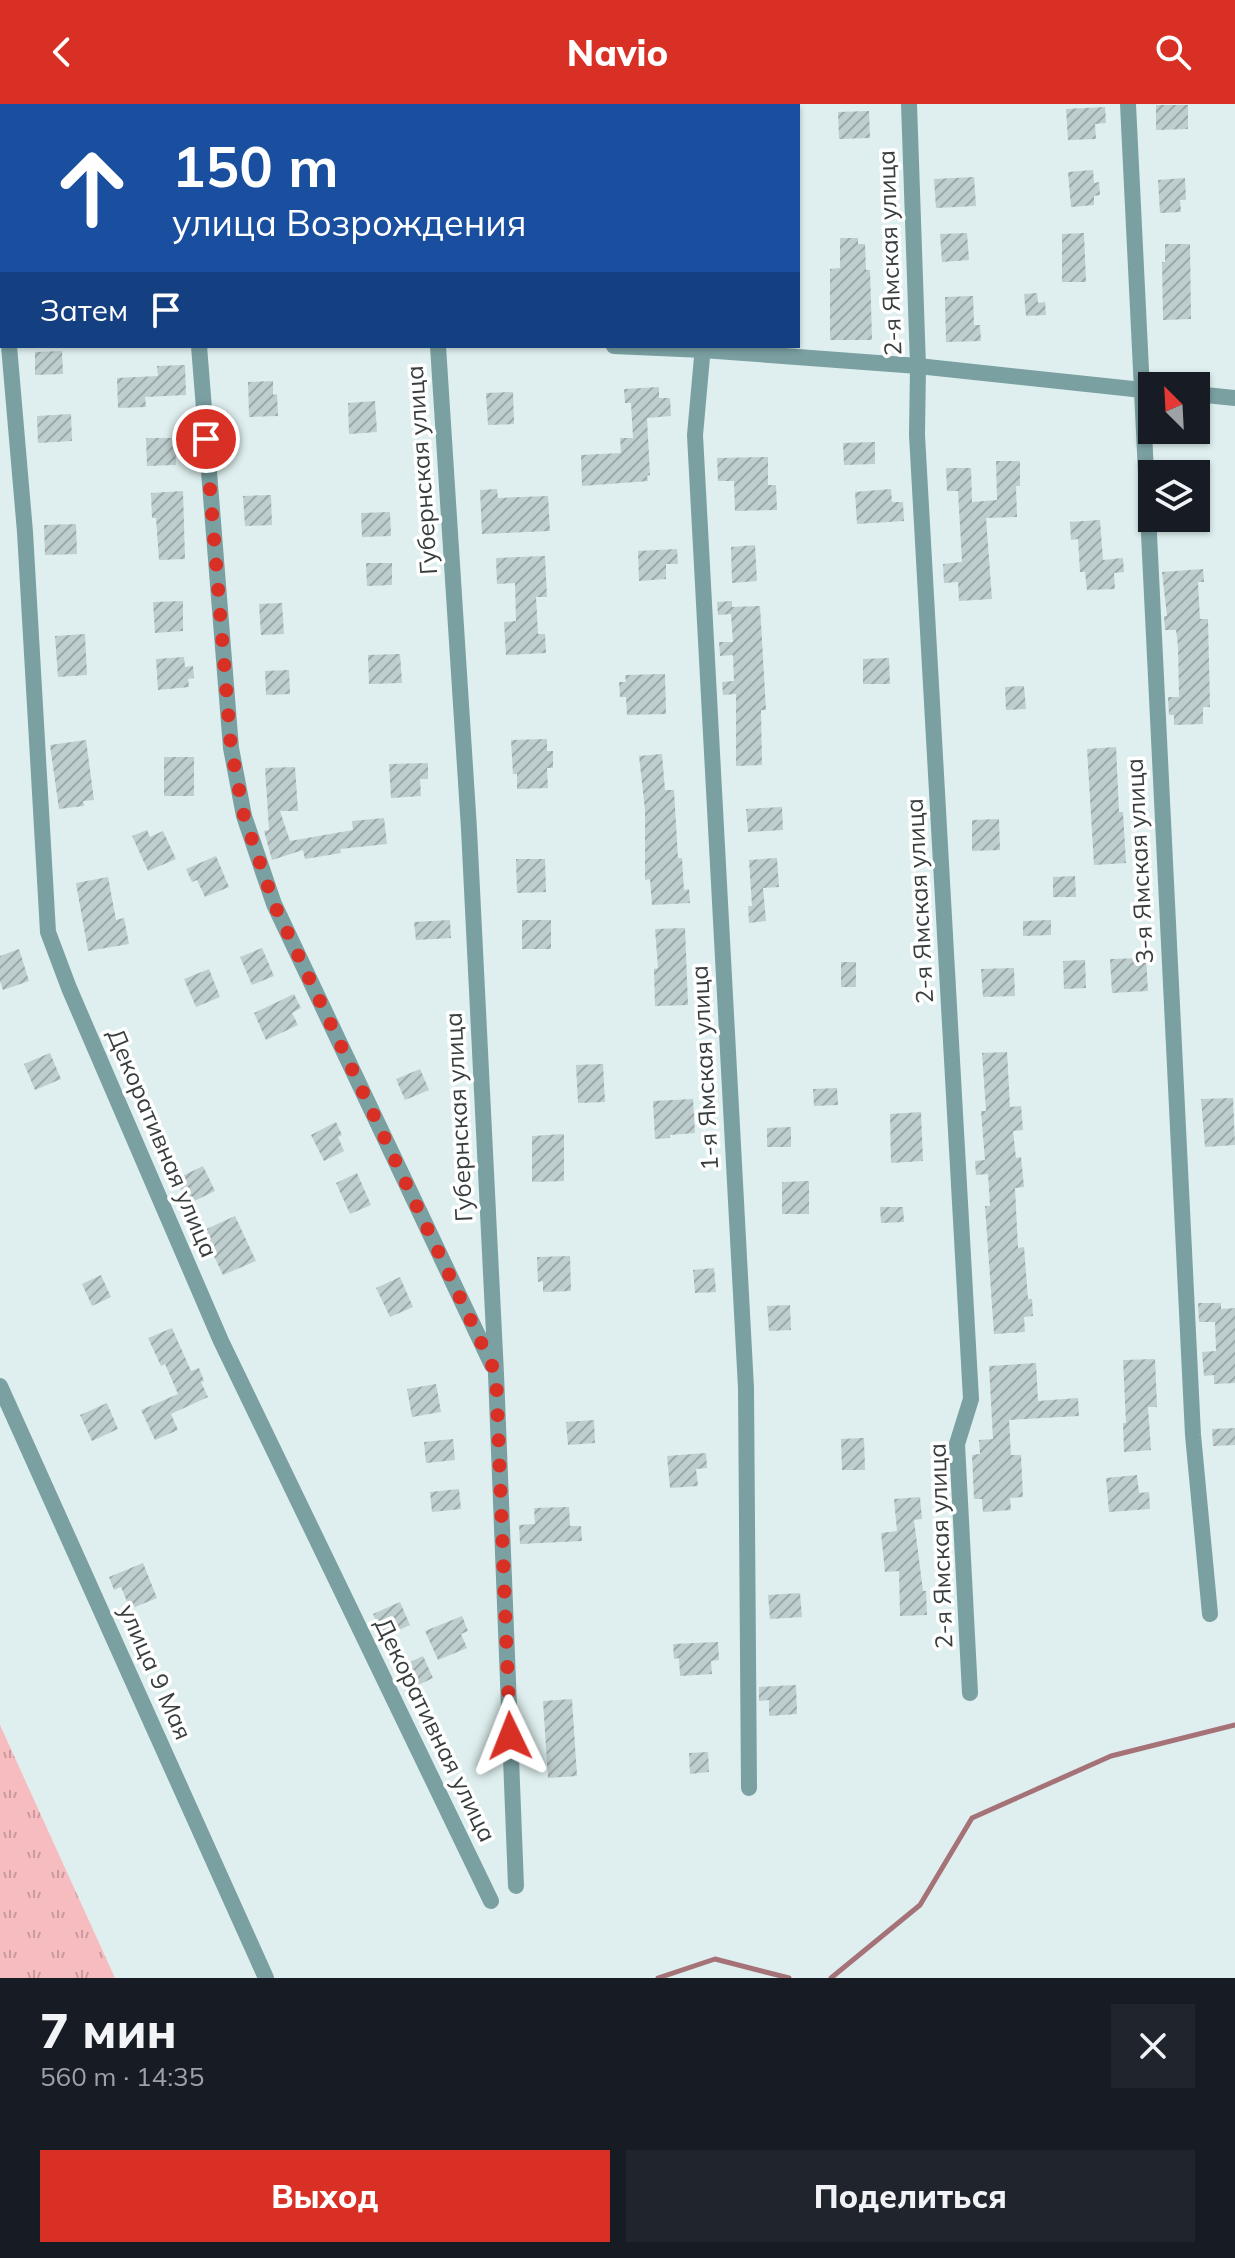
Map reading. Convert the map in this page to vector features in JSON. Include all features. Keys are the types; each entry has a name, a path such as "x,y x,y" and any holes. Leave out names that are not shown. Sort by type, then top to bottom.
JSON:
{"street":[{"name":"2-я Ямская улица","path":"909,104 918,366 917,435 971,1399 957,1444 970,1693"},
{"name":"3-я Ямская улица","path":"1128,104 1145,372"},
{"name":"Декоративная улица","path":"9,348 25,532 48,932 69,988 221,1341 491,1901"},
{"path":"199,348 231,748 244,816 274,904 496,1374"},
{"name":"Губернская улица","path":"438,348 469,829 496,1374 516,1886"},
{"path":"703,348 1138,389"},
{"name":"1-я Ямская улица","path":"703,348 695,435 746,1388 749,1788"},
{"path":"1210,395 1235,398"},
{"name":"3-я Ямская улица","path":"1148,444 1193,1435 1210,1614"},
{"name":"улица 9 Мая","path":"0,1386 266,1978"}],"green space":[{"path":"0,1725 115,1978 0,1978"}],"building":[{"path":"1156,105 1188,105 1188,129 1156,130"},
{"path":"1105,107 1106,123 1095,124 1096,139 1068,140 1066,109"},
{"path":"869,111 870,138 839,139 838,112"},
{"path":"1093,170 1094,183 1099,182 1100,195 1094,196 1094,205 1071,207 1068,172"},
{"path":"974,177 976,206 936,208 934,179"},
{"path":"1185,178 1186,200 1180,200 1181,212 1160,213 1158,180"},
{"path":"967,233 969,260 942,262 940,234"},
{"path":"1084,233 1086,282 1062,282 1062,234"},
{"path":"840,238 858,238 858,244 865,244 866,270 870,270 872,340 830,340 830,269 840,268"},
{"path":"1165,244 1190,244 1191,319 1163,320 1162,262 1165,262"},
{"path":"1037,293 1038,303 1045,302 1046,315 1026,316 1024,294"},
{"path":"973,296 974,325 980,325 981,341 946,342 945,297"},
{"path":"62,351 63,374 35,375 35,352"},
{"path":"185,365 186,395 145,397 146,407 118,408 117,378 158,376 157,366"},
{"path":"273,381 278,416 249,417 248,382"},
{"path":"659,387 659,398 670,398 671,416 647,418 648,481 582,486 581,455 621,453 620,438 633,438 631,403 625,403 624,389"},
{"path":"513,392 514,424 488,425 486,393"},
{"path":"375,401 377,432 349,434 348,403"},
{"path":"71,414 72,441 38,443 37,416"},
{"path":"146,438 175,438 176,465 147,466"},
{"path":"875,442 875,464 844,465 843,443"},
{"path":"768,457 768,485 776,485 777,510 735,511 734,481 718,481 717,458"},
{"path":"996,461 1020,461 1020,486 1016,486 1017,517 986,518 992,599 959,601 958,582 944,583 943,564 962,562 958,491 947,491 946,468 971,468 972,502 997,500"},
{"path":"497,489 498,498 548,496 550,531 482,534 480,490"},
{"path":"891,489 892,502 903,502 904,521 857,524 855,492"},
{"path":"183,491 185,559 159,560 151,493"},
{"path":"271,495 272,525 245,526 243,496"},
{"path":"390,512 391,536 362,537 361,513"},
{"path":"1100,520 1103,560 1123,558 1124,572 1114,573 1115,589 1087,590 1085,572 1080,572 1078,539 1071,540 1070,522"},
{"path":"76,524 77,554 45,555 44,525"},
{"path":"755,545 757,581 732,583 731,547"},
{"path":"677,549 678,564 666,564 666,579 639,581 638,551"},
{"path":"545,556 547,597 536,597 538,634 545,634 546,653 506,655 504,622 516,621 515,583 497,584 496,558"},
{"path":"366,563 392,563 392,585 367,586"},
{"path":"1203,569 1204,582 1198,582 1200,619 1208,619 1210,707 1203,707 1203,724 1174,725 1174,715 1169,715 1168,697 1179,697 1178,646 1176,630 1165,630 1164,616 1167,616 1162,572"},
{"path":"183,601 183,631 155,633 153,602"},
{"path":"732,601 732,607 760,606 766,710 761,710 762,765 736,766 736,694 723,695 722,682 734,681 733,655 720,656 719,642 733,642 731,614 718,615 717,602"},
{"path":"282,603 284,634 261,635 259,604"},
{"path":"85,634 87,675 58,677 55,636"},
{"path":"400,654 402,683 369,684 368,655"},
{"path":"184,657 185,667 193,666 194,678 188,679 189,687 158,690 156,659"},
{"path":"889,658 890,684 863,684 863,659"},
{"path":"289,670 290,694 266,695 265,671"},
{"path":"665,674 666,714 627,715 626,697 620,697 619,682 626,682 625,675"},
{"path":"1024,686 1026,709 1006,710 1005,687"},
{"path":"547,739 547,751 553,751 553,768 547,768 548,788 517,789 511,740"},
{"path":"86,740 94,800 83,801 84,806 59,809 50,745"},
{"path":"1116,747 1119,812 1123,812 1126,863 1094,865 1087,749"},
{"path":"662,754 665,790 674,790 678,858 682,858 684,890 689,889 690,903 652,905 650,879 645,880 645,810 639,756"},
{"path":"164,757 194,757 194,796 164,796"},
{"path":"428,763 428,779 420,779 421,796 391,798 389,764"},
{"path":"295,767 298,811 280,811 290,841 353,830 352,821 384,818 387,844 340,849 341,853 305,859 303,850 272,860 264,831 269,830 265,768"},
{"path":"782,807 783,830 748,832 746,809"},
{"path":"999,819 1000,850 972,851 972,820"},
{"path":"147,830 150,837 163,831 176,859 148,871 132,836"},
{"path":"216,856 229,887 205,897 197,880 192,882 186,869"},
{"path":"777,858 779,887 763,888 766,921 749,923 748,906 752,906 749,860"},
{"path":"516,859 545,859 546,892 517,893"},
{"path":"1075,876 1076,897 1053,897 1053,877"},
{"path":"108,877 116,920 124,918 129,944 88,951 76,883"},
{"path":"450,920 451,938 416,940 414,922"},
{"path":"522,920 551,920 551,949 522,949"},
{"path":"1051,920 1051,935 1023,936 1023,921"},
{"path":"685,928 688,1005 655,1006 654,969 658,968 655,929"},
{"path":"262,948 274,976 252,985 240,957"},
{"path":"19,949 29,981 3,990 0,956"},
{"path":"1146,958 1148,991 1112,993 1110,959"},
{"path":"1085,960 1086,988 1064,989 1063,961"},
{"path":"841,962 856,962 856,987 841,987"},
{"path":"1014,968 1015,996 983,997 981,969"},
{"path":"209,969 220,997 196,1007 184,979"},
{"path":"294,994 301,1008 292,1013 298,1025 266,1040 254,1013"},
{"path":"1007,1052 1010,1107 1021,1106 1023,1130 1013,1131 1016,1158 1021,1157 1024,1187 1015,1188 1018,1248 1024,1247 1028,1299 1032,1299 1033,1316 1024,1317 1025,1332 994,1334 985,1206 990,1206 988,1174 976,1175 975,1161 985,1160 981,1111 986,1111 982,1053"},
{"path":"50,1053 61,1079 35,1090 24,1064"},
{"path":"603,1064 605,1102 578,1103 576,1065"},
{"path":"420,1069 429,1090 405,1100 396,1079"},
{"path":"837,1088 838,1105 814,1106 813,1089"},
{"path":"1233,1098 1235,1145 1205,1147 1201,1099"},
{"path":"693,1099 695,1133 655,1139 653,1101"},
{"path":"921,1112 923,1161 891,1163 890,1114"},
{"path":"336,1122 344,1151 324,1161 311,1135"},
{"path":"791,1127 791,1147 767,1147 767,1128"},
{"path":"564,1134 564,1181 532,1182 532,1136"},
{"path":"203,1166 215,1191 188,1204 176,1179"},
{"path":"357,1173 371,1205 350,1214 336,1183"},
{"path":"809,1181 809,1214 782,1214 782,1182"},
{"path":"880,1207 903,1207 904,1222 881,1223"},
{"path":"235,1216 256,1261 223,1275 202,1231"},
{"path":"570,1256 571,1291 543,1292 543,1281 538,1282 537,1257"},
{"path":"714,1268 716,1292 695,1293 693,1270"},
{"path":"101,1275 111,1297 92,1306 82,1284"},
{"path":"400,1277 413,1307 390,1317 376,1288"},
{"path":"1198,1303 1221,1303 1221,1309 1235,1308 1235,1383 1214,1384 1214,1375 1204,1376 1202,1352 1216,1351 1215,1322 1199,1322"},
{"path":"790,1305 791,1330 769,1331 767,1306"},
{"path":"172,1328 191,1371 199,1368 208,1397 171,1414 178,1430 155,1440 141,1410 178,1394 165,1364 161,1366 148,1338"},
{"path":"1155,1359 1157,1407 1148,1407 1151,1450 1124,1452 1123,1360"},
{"path":"1036,1363 1038,1401 1078,1398 1079,1416 1009,1420 1011,1455 1021,1455 1023,1497 1010,1498 1011,1510 983,1512 982,1499 974,1499 972,1455 980,1454 979,1440 993,1439 989,1366"},
{"path":"436,1384 441,1412 412,1417 407,1389"},
{"path":"107,1403 118,1429 92,1441 80,1415"},
{"path":"594,1420 595,1443 568,1445 566,1422"},
{"path":"1235,1428 1235,1445 1213,1446 1212,1429"},
{"path":"864,1438 865,1470 842,1470 841,1439"},
{"path":"453,1439 455,1460 426,1463 424,1442"},
{"path":"706,1453 707,1468 696,1469 698,1486 670,1488 667,1456"},
{"path":"1137,1475 1139,1493 1149,1492 1150,1509 1109,1512 1106,1478"},
{"path":"459,1489 461,1509 432,1512 430,1492"},
{"path":"920,1497 922,1519 914,1520 927,1615 900,1616 899,1571 885,1572 881,1533 897,1531 894,1499"},
{"path":"569,1507 570,1526 581,1526 582,1541 520,1544 519,1525 535,1524 534,1508"},
{"path":"143,1563 157,1598 130,1609 121,1587 114,1590 109,1577"},
{"path":"800,1593 802,1617 770,1619 768,1595"},
{"path":"400,1602 410,1625 383,1637 373,1614"},
{"path":"462,1616 468,1631 461,1634 467,1648 438,1660 425,1631"},
{"path":"718,1642 719,1660 711,1661 712,1674 680,1676 679,1658 674,1659 673,1644"},
{"path":"423,1656 433,1678 405,1691 395,1669"},
{"path":"796,1685 797,1714 769,1716 769,1700 759,1701 759,1687"},
{"path":"572,1699 577,1776 548,1778 543,1701"},
{"path":"708,1752 709,1772 690,1774 689,1753"}],"waterway":[{"path":"831,1978 920,1905 972,1818 1111,1756 1235,1725"},
{"path":"658,1978 715,1959 789,1978"}],"route":[{"path":"206,439 231,748 244,816 274,904 496,1374 510,1736"}]}
